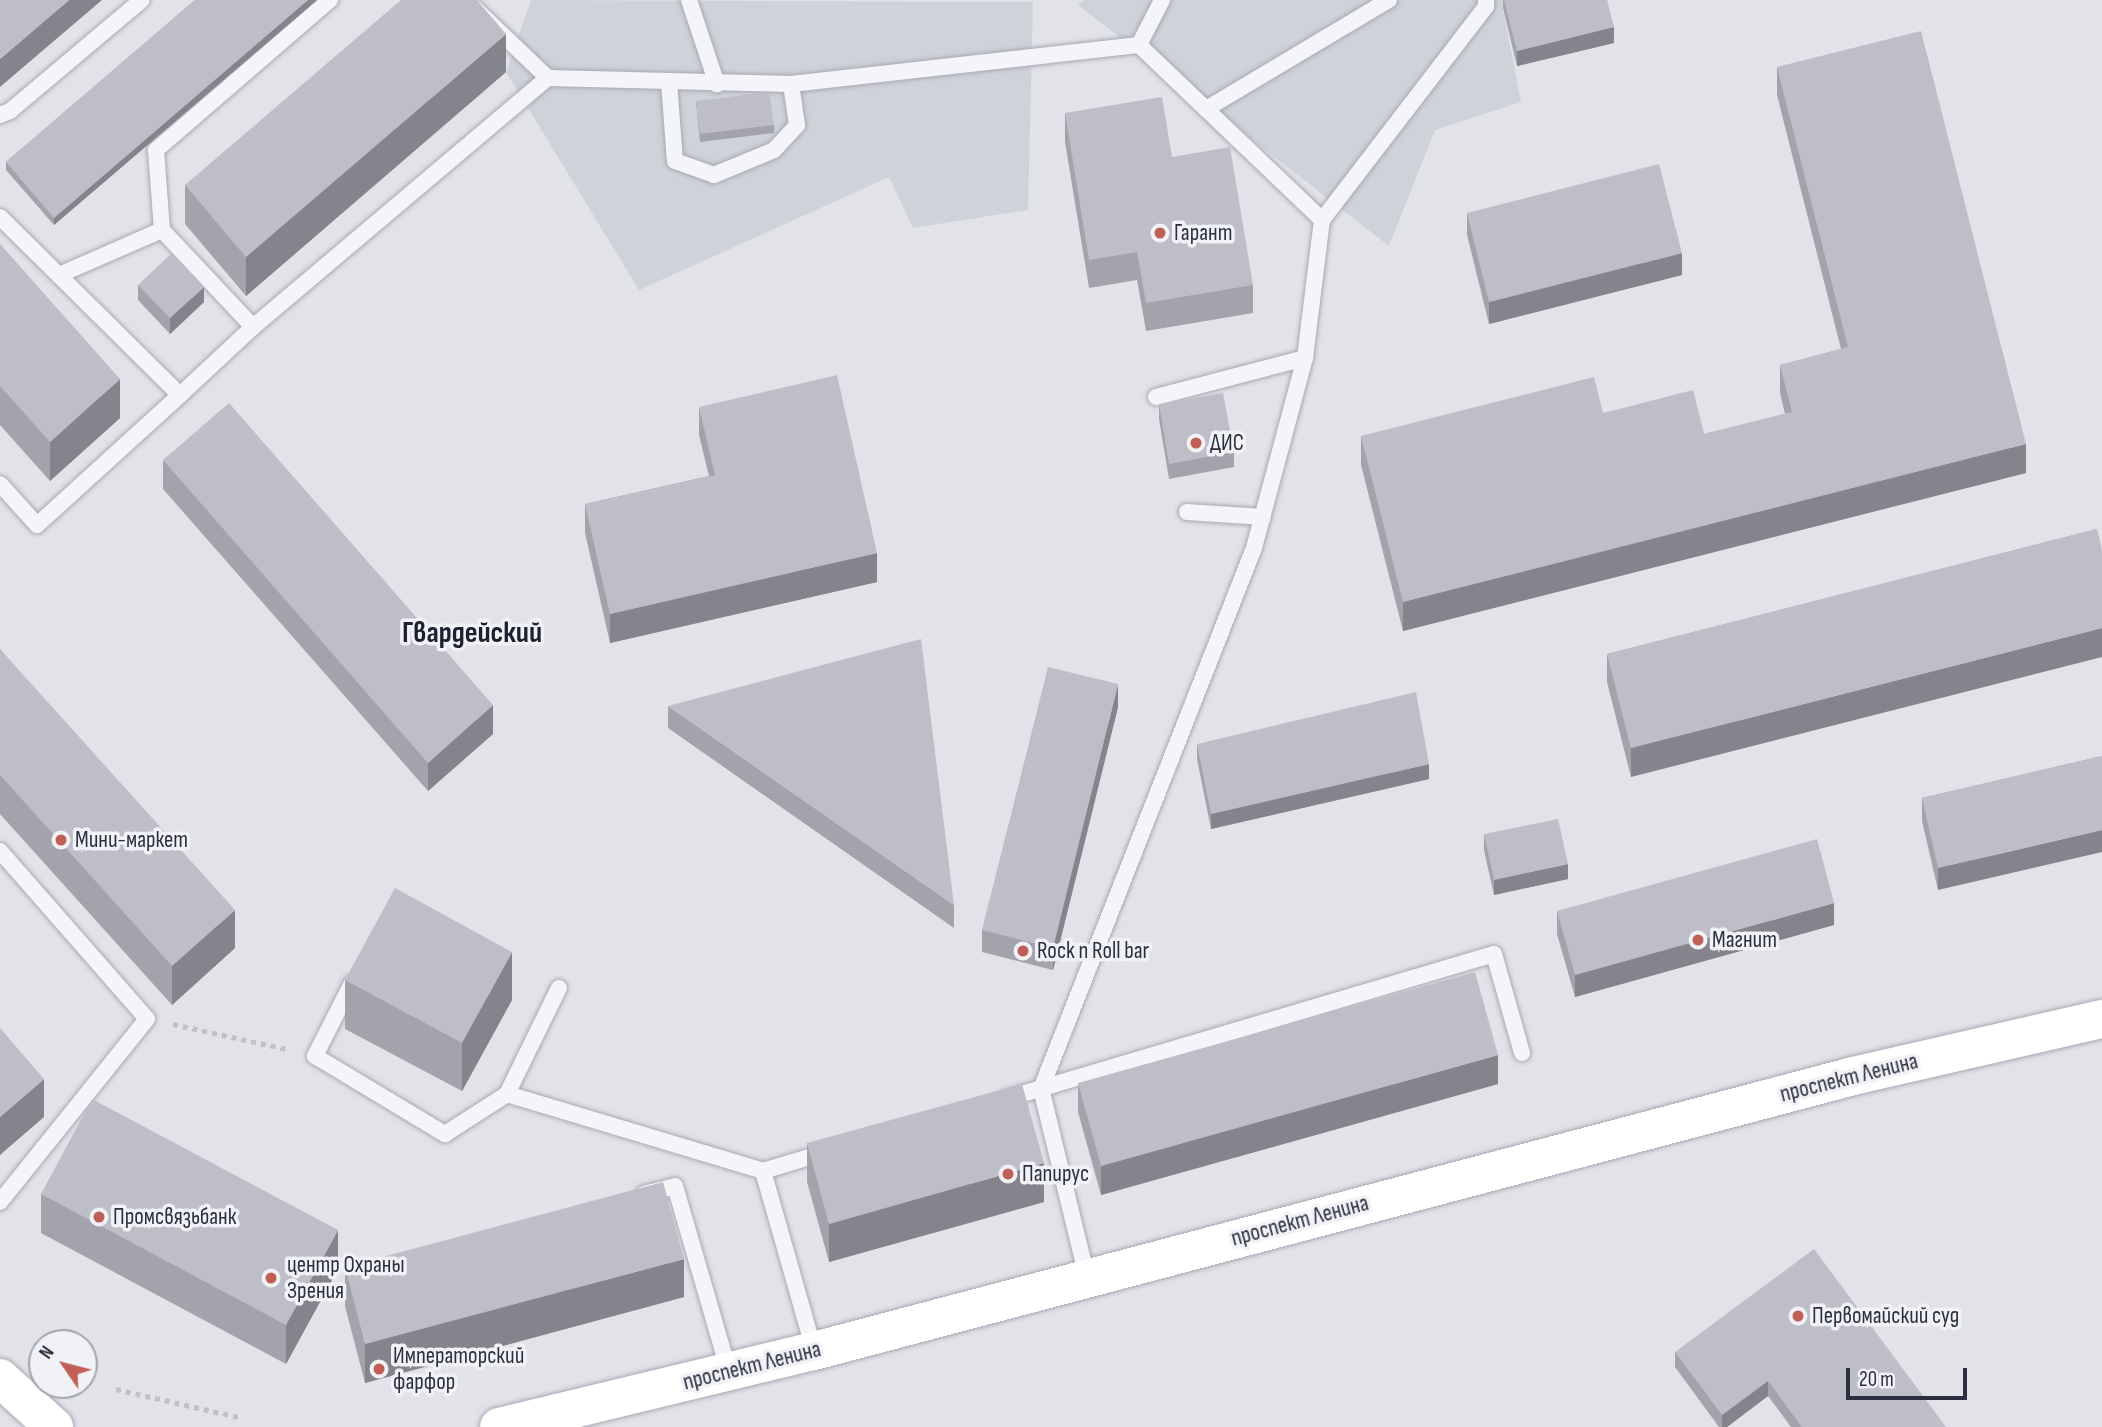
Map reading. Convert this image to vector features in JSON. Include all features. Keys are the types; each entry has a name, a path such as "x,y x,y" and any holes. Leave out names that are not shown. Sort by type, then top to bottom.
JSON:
{"main road":[{"name":"проспект Ленина","path":"499,1427 814,1352 1087,1277 1853,1076 2102,1019"},
{"path":"0,1378 54,1427"}],"lane":[{"path":"0,115 142,0"},
{"path":"253,327 162,230 156,150 330,0"},
{"path":"466,0 548,78 791,84 1139,45"},
{"path":"689,0 717,84"},
{"path":"1139,45 1163,0"},
{"path":"1206,109 1389,0"},
{"path":"1087,1277 1041,1089 1263,517 1305,358 1322,220 1486,6 1486,0"},
{"path":"1139,45 1322,220"},
{"path":"0,484 37,525 253,327 548,78"},
{"path":"668,82 675,161 714,175 774,150 797,125 791,84"},
{"path":"0,217 180,395"},
{"path":"59,275 162,230"},
{"path":"1156,397 1305,358"},
{"path":"1187,512 1263,517"},
{"path":"0,851 147,1019 0,1202"},
{"path":"988,1104 1494,954 1522,1053"},
{"path":"352,984 315,1056 445,1134 507,1094 559,988"},
{"path":"507,1094 763,1171 843,1147"},
{"path":"763,1171 814,1352"},
{"path":"621,1200 675,1186 729,1372"}],"path":[{"path":"147,1019 240,1036 315,1056"},
{"path":"116,1390 243,1418"}],"shaded area":[{"path":"531,0 1033,2 1028,210 913,228 889,177 639,290 506,72"},
{"path":"1084,0 1510,0 1503,9 1521,102 1435,130 1389,246 1078,5"}],"building":[{"path":"0,0 69,0 0,59"},
{"path":"195,0 308,0 54,218 6,162"},
{"path":"401,0 477,0 506,34 246,257 185,185"},
{"path":"1504,0 1607,0 1614,27 1517,51"},
{"path":"1921,31 2026,444 1403,602 1361,436 1594,377 1603,413 1693,390 1704,434 1792,412 1780,365 1848,347 1777,67"},
{"path":"769,92 774,125 700,134 696,101"},
{"name":"Гарант","path":"1162,97 1172,157 1230,147 1253,285 1146,303 1137,252 1089,260 1065,113"},
{"path":"1659,164 1682,253 1489,302 1467,213"},
{"path":"0,244 120,379 50,442 0,386"},
{"path":"172,253 204,287 170,318 138,285"},
{"path":"837,375 877,553 610,614 585,504 715,475 699,407"},
{"name":"ДИС","path":"1223,393 1234,452 1169,464 1159,404"},
{"path":"229,403 493,705 428,763 163,460"},
{"path":"2097,529 2102,550 2102,628 1631,748 1607,654"},
{"path":"921,639 954,905 668,706"},
{"path":"0,649 235,910 172,966 0,775"},
{"path":"1048,667 1118,684 1053,948 982,930"},
{"path":"1416,692 1429,764 1211,814 1197,744"},
{"path":"2102,756 2102,830 1938,868 1922,798"},
{"path":"1558,819 1568,864 1494,880 1484,834"},
{"path":"1817,839 1834,903 1575,975 1557,911"},
{"path":"395,888 512,952 462,1043 345,980"},
{"path":"1475,972 1498,1055 1101,1166 1078,1083"},
{"path":"0,1028 44,1079 0,1117"},
{"path":"1022,1084 1044,1163 829,1224 807,1143"},
{"path":"92,1099 338,1230 286,1325 41,1194"},
{"path":"663,1182 684,1259 365,1344 345,1267"},
{"name":"Первомайский суд","path":"1814,1249 1946,1427 1802,1427 1768,1381 1722,1415 1675,1352"}],"place":[{"name":"Гарант","path":"1160,233"},
{"name":"ДИС","path":"1196,443"},
{"name":"Мини-маркет","path":"61,840"},
{"name":"Магнит","path":"1698,940"},
{"name":"Rock n Roll bar","path":"1023,951"},
{"name":"Папирус","path":"1008,1174"},
{"name":"Промсвязьбанк","path":"99,1217"},
{"name":"центр Охраны Зрения","path":"271,1278"},
{"name":"Первомайский суд","path":"1798,1316"},
{"name":"Императорский фарфор","path":"379,1369"}],"district":[{"name":"Гвардейский","path":"472,633"}]}
